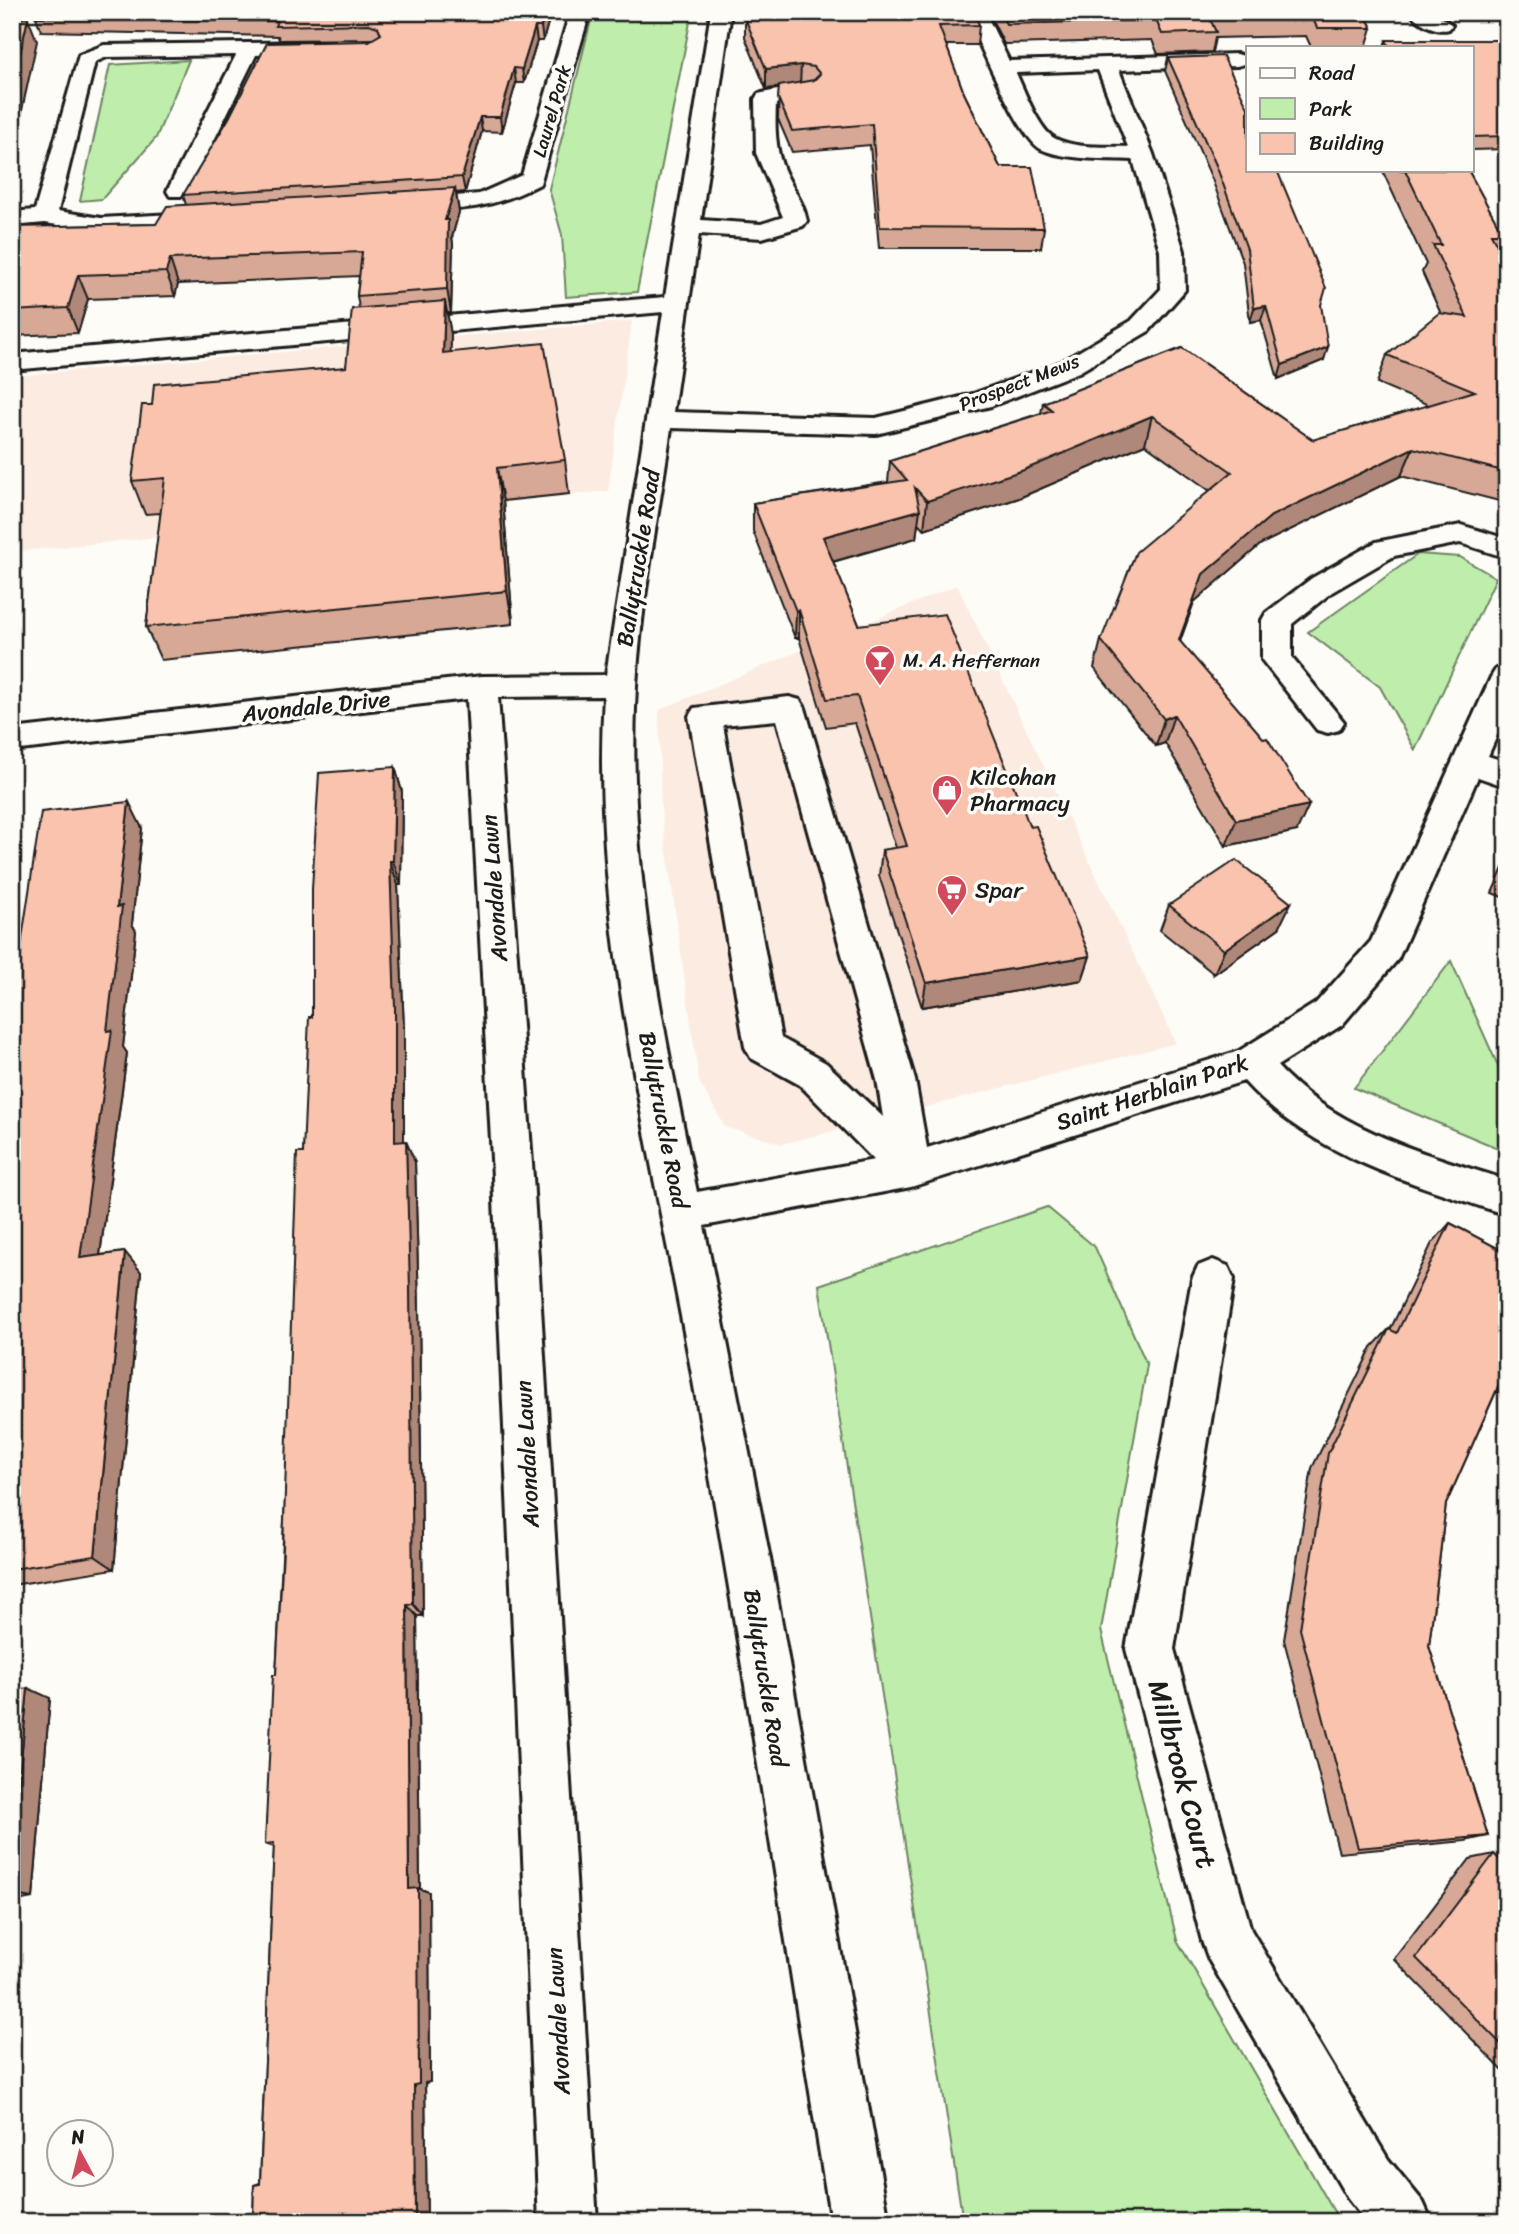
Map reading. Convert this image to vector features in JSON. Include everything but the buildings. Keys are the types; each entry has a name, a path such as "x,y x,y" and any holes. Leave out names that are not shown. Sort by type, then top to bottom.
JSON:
{"street":[{"name":"Laurel Park","path":"386,207 481,201 503,194 532,179 580,12"},
{"name":"Ballytruckle Road","path":"721,12 620,685 618,777 633,940 649,1052 736,1493 860,2222"},
{"path":"975,12 1033,129 1048,144 1089,152 1142,154"},
{"path":"1419,12 1442,25"},
{"path":"45,216 86,59 104,51 331,48"},
{"path":"178,191 249,49"},
{"path":"1002,67 1237,61"},
{"name":"Prospect Mews","path":"660,420 876,426 982,401 1070,367 1140,326 1173,290 1172,251 1142,154 1106,64"},
{"path":"690,226 762,231 795,221 793,203 773,169 763,135 766,99 806,94"},
{"path":"12,219 45,216 101,225 223,218"},
{"path":"12,362 678,303"},
{"path":"1328,722 1277,660 1277,620 1322,586 1386,548 1461,534 1507,549"},
{"name":"Saint Herblain Park","path":"682,1212 911,1170 1251,1063 1329,1014 1385,949 1507,677"},
{"name":"Avondale Drive","path":"12,740 482,687 620,685"},
{"name":"Avondale Lawn","path":"482,687 513,1177 568,2222"},
{"path":"789,708 896,1080 911,1170 813,1074 764,1047 705,716 789,708"},
{"path":"1468,761 1507,775"},
{"path":"1251,1063 1283,1097 1334,1131 1402,1163 1507,1198"},
{"name":"Millbrook Court","path":"1213,1279 1150,1649 1228,1941 1368,2179 1403,2222"}],"shaded area":[{"path":"632,321 608,491 12,552 12,376"},
{"path":"957,585 1176,1043 782,1144 725,1127 699,1081 661,809 659,710"}],"green space":[{"path":"593,12 692,12 637,292 566,297 562,235 549,189"},
{"path":"189,60 156,138 102,199 80,201 110,65"},
{"path":"1418,554 1460,557 1496,578 1415,750 1380,687 1308,632"},
{"path":"1451,961 1507,1086 1507,1152 1354,1088"},
{"path":"1047,1207 1095,1247 1147,1365 1101,1630 1177,1940 1340,2222 963,2222 819,1285"}],"place":[{"name":"M. A. Heffernan","path":"880,687"},
{"name":"Kilcohan Pharmacy","path":"947,817"},
{"name":"Spar","path":"952,917"}]}
